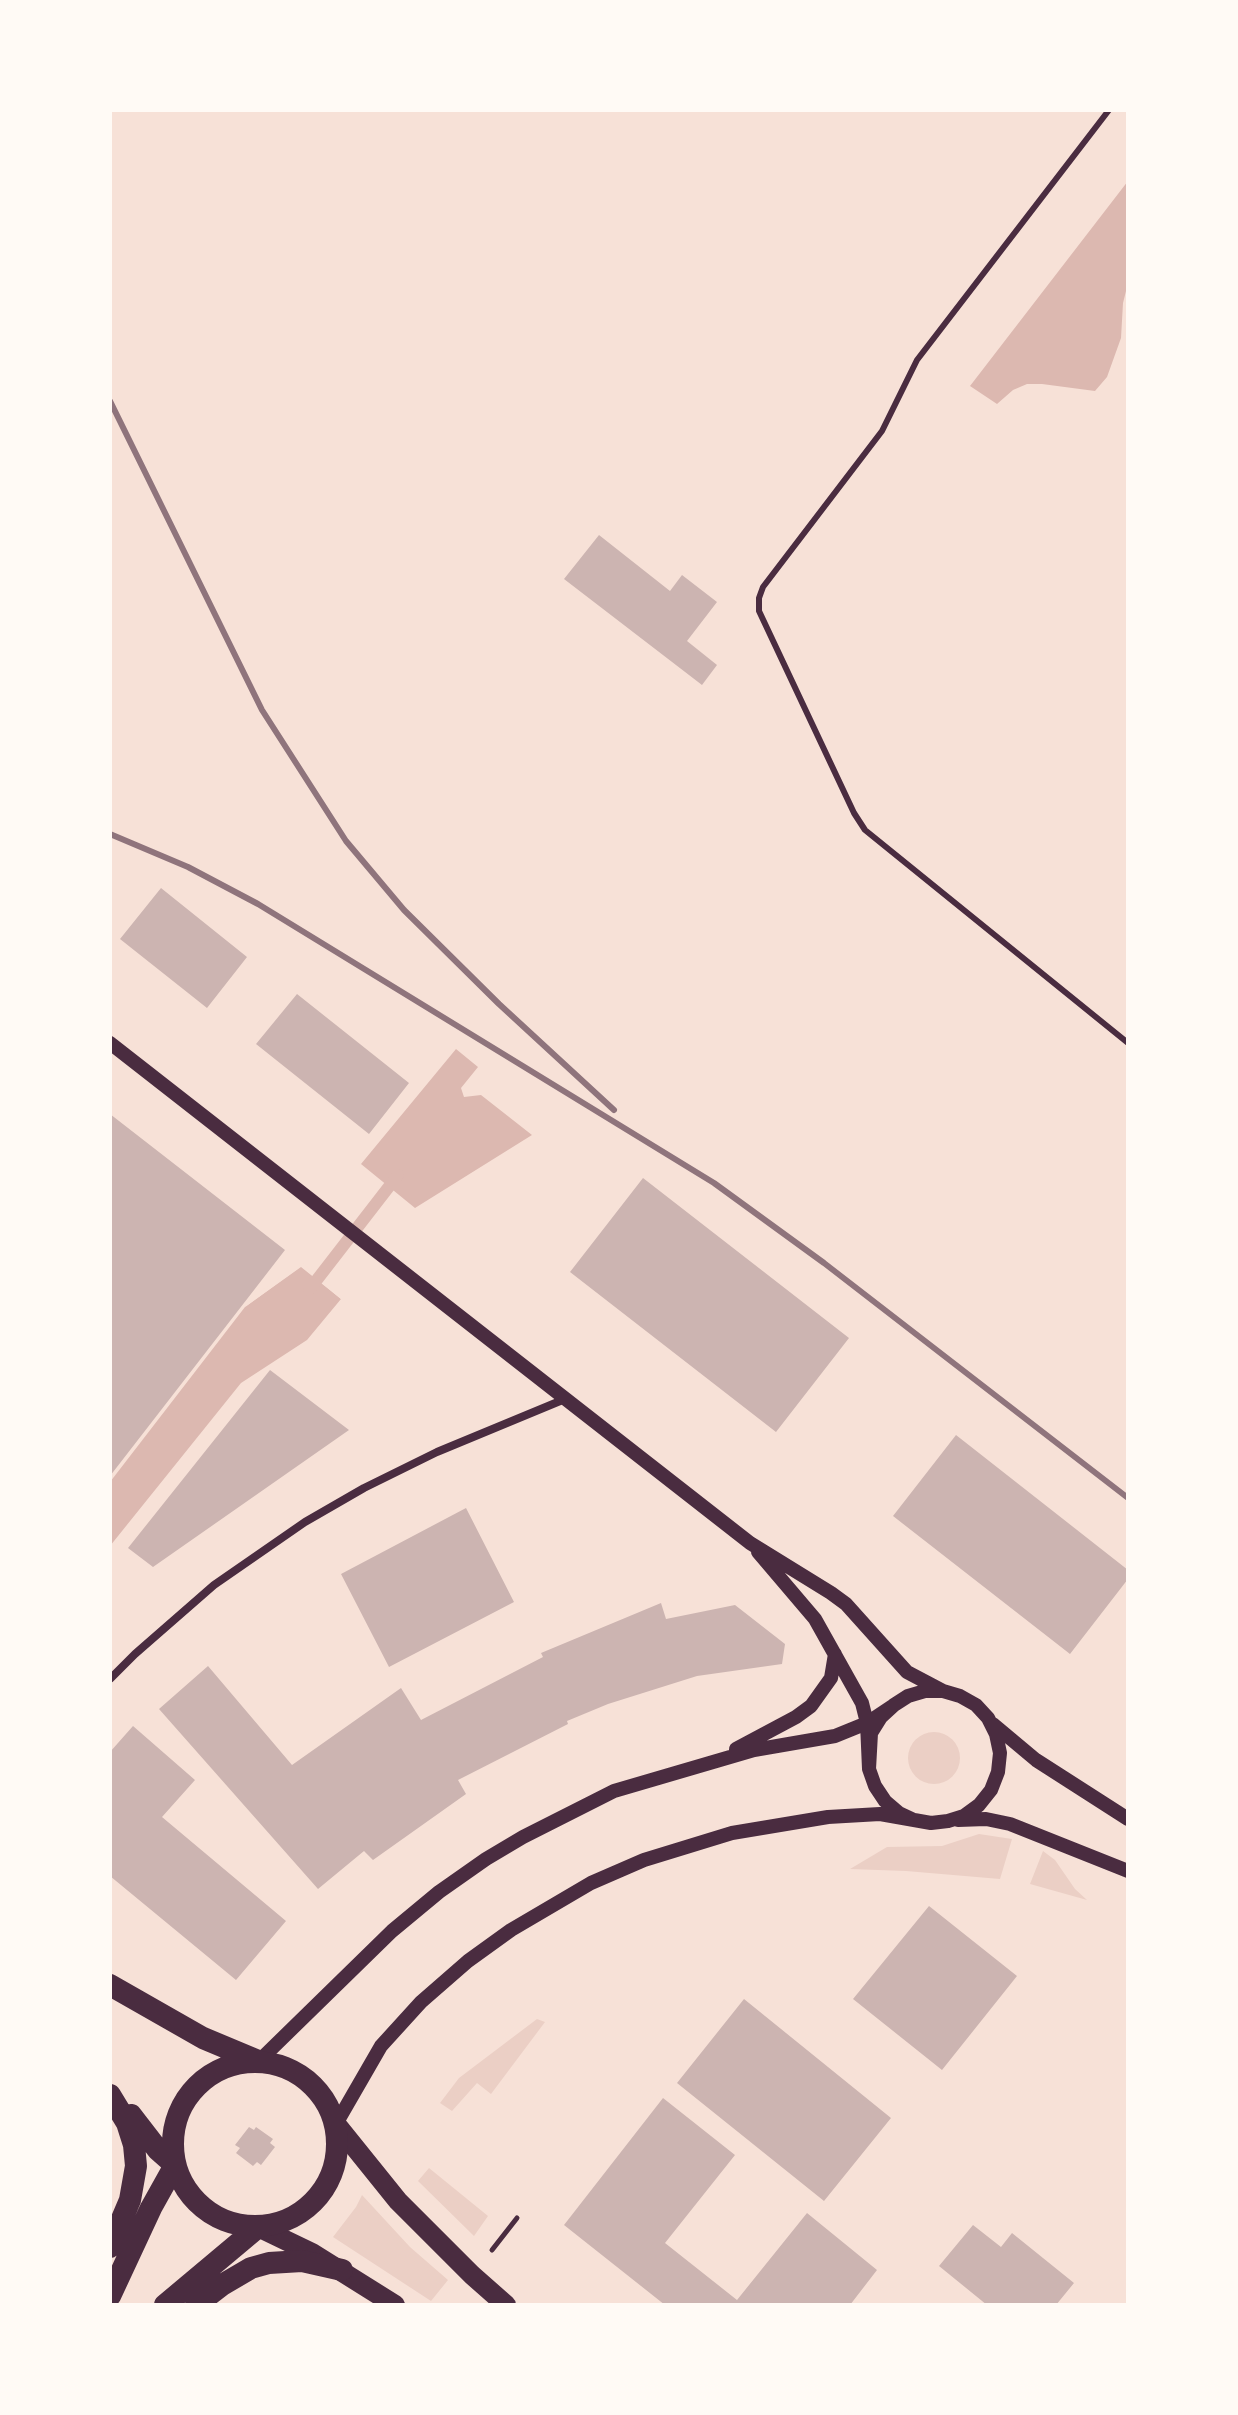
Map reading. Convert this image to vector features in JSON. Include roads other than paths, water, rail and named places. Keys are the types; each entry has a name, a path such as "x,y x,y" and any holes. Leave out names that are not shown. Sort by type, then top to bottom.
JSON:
{"highway":[{"path":"110,1985 203,2038 259,2061 299,2073 328,2104 336,2124 338,2148 333,2173 321,2194 304,2211 282,2223 258,2227 226,2222 205,2210 188,2193 175,2165 172,2139 178,2114 191,2092 210,2075 233,2064 259,2061"},
{"path":"110,2093 158,2150 175,2165"},
{"path":"110,2093 127,2123 136,2166 130,2200 110,2247"},
{"path":"110,2296 175,2165"},
{"path":"165,2305 258,2227"},
{"path":"196,2305 242,2273 269,2263 302,2261 342,2270"}],"main road":[{"path":"336,2124 398,2201 506,2305"},
{"path":"258,2227 342,2270 395,2305"}],"street":[{"path":"110,1043 750,1543 846,1604 907,1672 921,1682 976,1705 1007,1738 1036,1760 1128,1819"},
{"path":"110,1679 214,1585 305,1522 437,1452 566,1399"},
{"path":"750,1543 815,1619 862,1703 867,1723 869,1769 875,1786 885,1801 914,1820"},
{"path":"718,1759 811,1706 831,1678 835,1654"},
{"path":"259,2061 392,1931 439,1892 486,1859 570,1812 614,1791 718,1759 835,1736 867,1723 908,1696 925,1691 943,1691"},
{"path":"869,1769 871,1733 894,1705"},
{"path":"948,1821 964,1816 979,1805 991,1790 998,1772 1000,1753 988,1718"},
{"path":"336,2124 381,2046 421,2002 468,1961 511,1930 591,1883 644,1860 732,1833 828,1817 880,1814 931,1823 986,1819 1010,1824 1128,1871"}],"lane":[{"path":"1109,110 917,360 882,431 763,587 759,611 854,813 865,830 1128,1043"}],"waterway":[{"path":"309,1290 398,1175"}],"railway":[{"path":"110,401 262,710 346,841 404,910 499,1004 614,1110"},
{"path":"110,834 188,867 258,904 714,1183 824,1263 1128,1498"}]}
